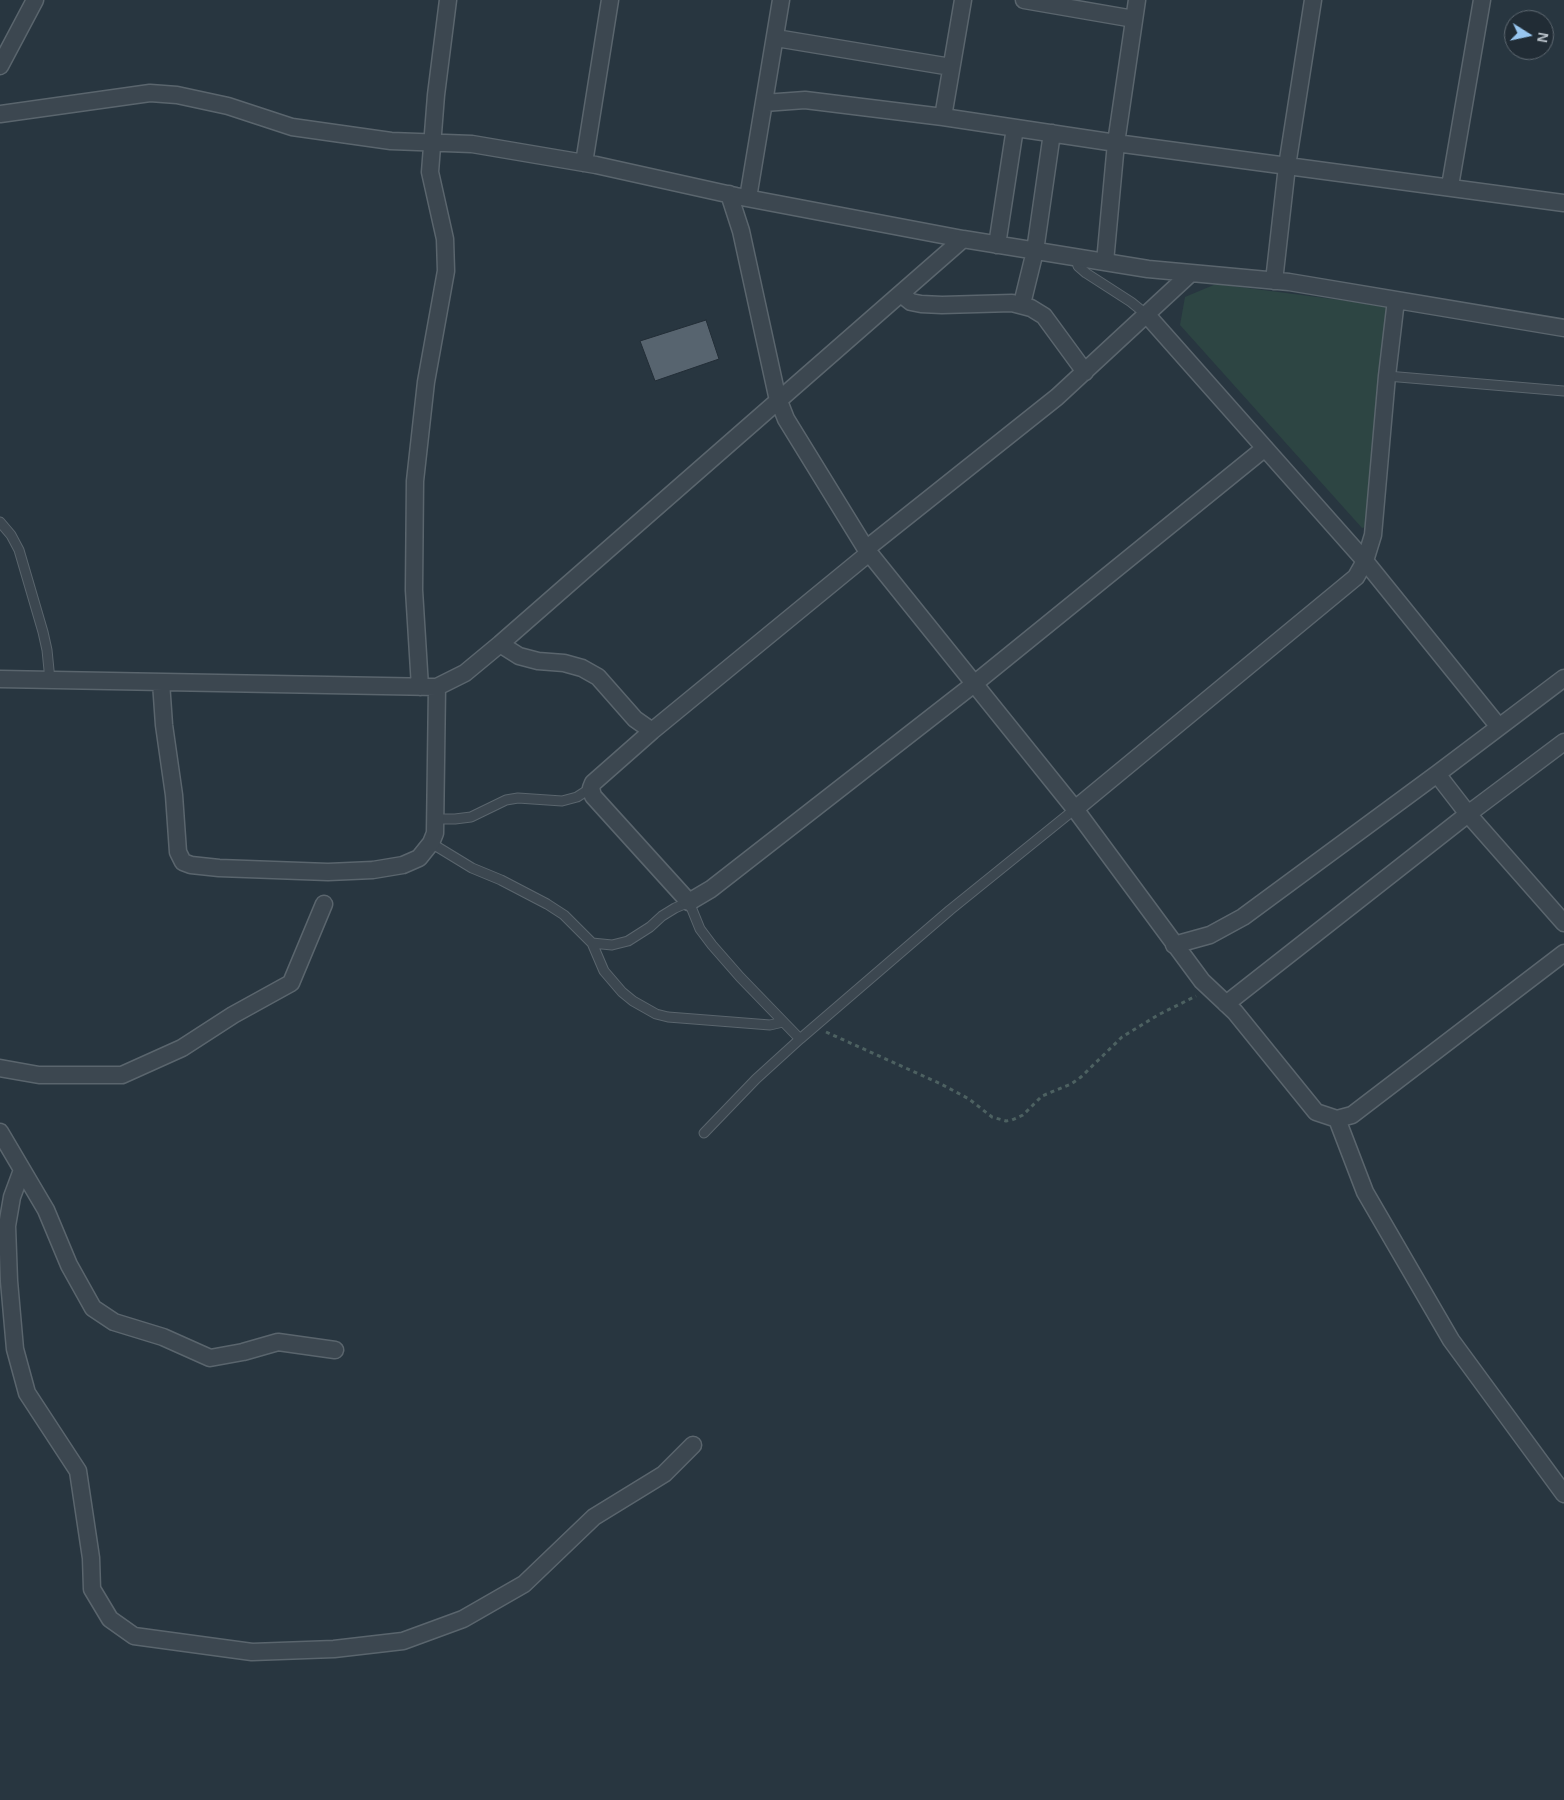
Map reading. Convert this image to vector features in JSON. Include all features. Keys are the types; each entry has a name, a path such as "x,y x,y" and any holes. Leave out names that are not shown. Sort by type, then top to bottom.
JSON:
{"street":[{"path":"0,66 35,0"},
{"path":"160,682 174,795 178,852 186,864 219,868 328,872 373,870 412,862 426,852 434,833 435,819 429,687 414,590 415,481 426,382 446,271 445,239 430,172 436,95 448,0"},
{"path":"584,163 610,0"},
{"path":"748,198 781,0"},
{"path":"943,118 963,0"},
{"path":"1024,0 1134,19"},
{"path":"1105,262 1116,142 1137,0"},
{"path":"1274,281 1287,166 1313,0"},
{"path":"1450,186 1482,0"},
{"path":"776,38 951,67"},
{"path":"1,117 150,94 177,95 228,106 292,127 391,140 472,144 584,163 748,198 997,245 1148,269 1274,281 1564,328"},
{"path":"764,102 805,100 1564,202"},
{"path":"997,245 1015,128"},
{"path":"1022,304 1035,251 1052,133"},
{"path":"729,194 741,231 778,400 786,419 868,551 1075,809 1202,981 1235,1012 1316,1112 1337,1119 1352,1115 1564,953"},
{"path":"0,679 429,687 465,673 963,239"},
{"path":"1191,273 1057,397 652,731 593,783 591,788 593,796 689,902 711,889 974,684 1265,448"},
{"path":"901,294 911,302 921,304 1022,304 1044,316 1085,372"},
{"path":"1075,809 1356,577 1365,561 1372,535 1396,300"},
{"path":"1146,315 1365,561 1499,727"},
{"path":"500,644 519,656 582,668 598,676 635,719 652,731"},
{"path":"1174,945 1210,935 1243,917 1564,678"},
{"path":"1226,1004 1468,814 1564,742"},
{"path":"1437,774 1468,814 1564,923"},
{"path":"0,1068 39,1075 122,1075 182,1048 233,1014 291,982 324,904"},
{"path":"1337,1119 1365,1192 1451,1340 1564,1494"},
{"path":"0,1132 46,1210 69,1265 93,1308 114,1322 163,1337 210,1358 243,1352 278,1342 336,1350"},
{"path":"22,1170 12,1196 7,1226 16,1349 26,1393 78,1472 91,1558 92,1590 110,1619 134,1636 252,1652 334,1649 403,1641 463,1619 524,1584 594,1517 664,1474 693,1445"}],"lane":[{"path":"1076,258 1078,266 1086,273 1131,302 1146,315"},
{"path":"1387,376 1564,391"},
{"path":"0,522 11,535 19,550 43,632 50,680"},
{"path":"435,819 471,817 506,800 518,798 562,801 577,797 591,788"},
{"path":"704,1133 756,1079 817,1024 950,910 1075,809"},
{"path":"431,843 472,868 508,884 564,915 592,943 604,971 632,1002 656,1014 668,1017 770,1026 783,1022"},
{"path":"592,943 612,945 628,941 650,927 662,916 689,902 700,929 712,945 800,1039"}],"path":[{"path":"817,1024 828,1033 942,1084 969,1099 992,1117 1006,1121 1023,1115 1034,1103 1049,1092 1076,1081 1122,1037 1158,1015 1210,989"}],"green space":[{"path":"1216,284 1387,306 1379,524 1362,528 1180,325 1185,297"}],"building":[{"path":"706,320 719,359 655,381 640,341"}]}
